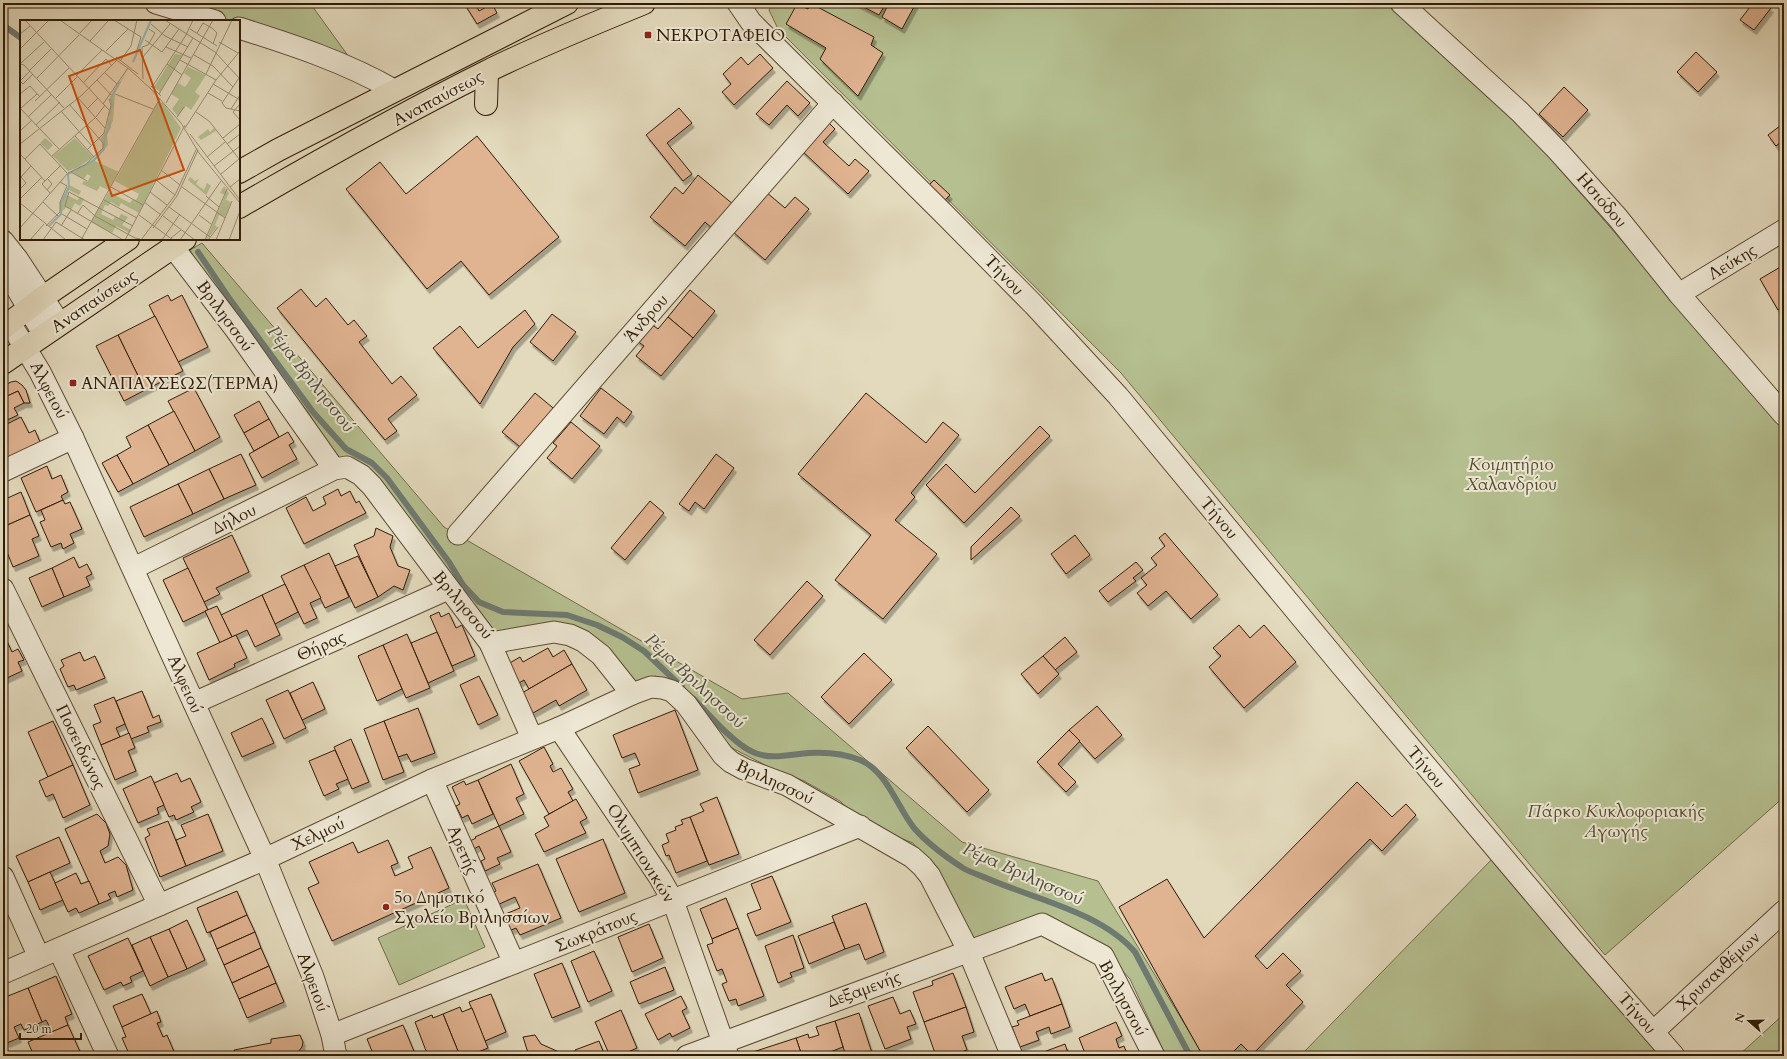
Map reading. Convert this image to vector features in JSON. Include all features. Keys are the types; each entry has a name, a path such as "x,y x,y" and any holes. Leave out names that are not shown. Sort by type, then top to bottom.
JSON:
{"main road":[{"name":"Αναπαύσεως","path":"240,171 394,90 543,8 567,3"},
{"name":"Αναπαύσεως","path":"240,207 399,128 487,72 562,37 644,3"},
{"path":"486,104 487,72"},
{"name":"Αναπαύσεως","path":"6,325 127,240"},
{"name":"Αναπαύσεως","path":"3,363 179,243"}],"street":[{"path":"156,3 212,20"},
{"name":"Τήνου","path":"738,3 751,22 1034,305 1118,396 1340,664 1573,940 1674,1056"},
{"name":"Ησιόδου","path":"1401,3 1529,120 1618,218 1679,294 1782,408"},
{"path":"240,28 329,58 369,76 394,90"},
{"name":"Άνδρου","path":"458,534 833,103"},
{"name":"Λεύκης","path":"1679,294 1784,230"},
{"name":"Αλφειού","path":"3,241 18,260 35,304"},
{"name":"Βριλησσού","path":"179,243 236,330 334,469 347,467 366,479 490,643 554,632 570,635 583,641 601,655 632,694 651,688 662,688 672,691 686,704 723,755 731,762 744,769 787,785 912,857 922,866 930,876 968,950 1012,1056"},
{"name":"Αλφειού","path":"3,260 6,270 35,304 52,330"},
{"name":"Αλφειού","path":"6,325 26,348 40,372 73,438 134,568 265,859 313,977 332,1036 336,1056"},
{"path":"3,471 73,438"},
{"name":"Δήλου","path":"134,568 334,469"},
{"name":"Ποσειδώνος","path":"3,589 159,905"},
{"name":"Θήρας","path":"194,703 448,589"},
{"path":"490,643 532,738"},
{"name":"Χελμού","path":"3,973 59,950 265,859 432,780 506,748 559,728 632,694"},
{"name":"Ολυμπιονικών","path":"559,728 660,878 673,901 725,1049"},
{"name":"Αρετής","path":"432,780 514,964"},
{"name":"Σωκράτους","path":"332,1036 860,826"},
{"path":"3,877 39,957"},
{"name":"Χρυσανθέμων","path":"1653,1032 1784,911"},
{"name":"Βριλησσού","path":"1042,924 1103,956 1154,1056"},
{"name":"Δεξαμενής","path":"687,1056 725,1049 968,950 1042,924"},
{"path":"59,950 108,1056"}],"green space":[{"path":"172,3 310,3 354,64 240,21 240,20 227,20"},
{"name":"Κοιμητήριο Χαλανδρίου","path":"773,3 1386,3 1518,121 1784,428 1784,797 1605,955 1121,373 778,29 769,10"},
{"path":"202,243 444,527 742,699 788,693 962,842 1098,881 1204,1056 1166,1056 1130,979 1099,945 1042,922 973,942 941,879 913,843 863,823 840,801 804,781 771,768 732,748 689,700 666,681 655,676 641,688 596,642 497,636 341,463 308,412 216,296 190,250"},
{"path":"1496,855 1663,1056 1300,1056"},
{"path":"464,899 485,947 399,985 378,938"},
{"path":"1784,1014 1784,1056 1738,1056"}],"building":[{"path":"464,3 475,3 479,11 492,4 497,13 477,24"},
{"path":"810,3 874,37 871,45 883,53 858,96 820,59 826,48 786,24 797,4 808,9"},
{"path":"856,3 886,3 879,15"},
{"path":"889,3 916,3 902,29 882,17"},
{"path":"1753,3 1764,3 1771,8 1754,30 1740,20"},
{"path":"1696,52 1717,72 1698,92 1677,72"},
{"path":"760,54 773,68 734,105 722,92 731,84 723,74 741,57 748,65"},
{"path":"787,81 810,103 798,116 787,105 769,125 756,114"},
{"path":"1564,87 1588,110 1563,137 1539,114"},
{"path":"679,108 692,123 667,143 692,174 683,181 646,135"},
{"path":"826,120 835,129 823,142 849,166 855,159 869,171 848,194 800,149"},
{"path":"1784,123 1784,140 1776,146 1768,135"},
{"path":"477,136 559,237 489,295 461,261 427,289 346,189 380,162 406,194"},
{"path":"698,175 734,205 713,229 705,222 685,246 650,217 675,187 683,194"},
{"path":"934,180 950,195 941,204 925,189"},
{"path":"766,192 785,208 795,197 809,209 765,260 732,231"},
{"path":"1782,266 1784,270 1784,307 1778,310 1760,279"},
{"path":"301,289 316,307 326,298 348,325 354,320 367,336 359,342 392,384 401,376 417,395 388,419 397,431 385,440 277,308"},
{"path":"690,290 715,311 693,338 668,317"},
{"path":"168,295 171,301 182,295 208,347 178,362 149,305"},
{"path":"525,310 535,324 513,347 480,404 433,348 460,326 478,348"},
{"path":"552,314 576,332 553,361 530,342"},
{"path":"155,316 183,371 145,390 118,335"},
{"path":"668,317 693,338 661,376 636,356 644,346 636,340 650,323 658,329"},
{"path":"118,335 145,390 124,401 96,346"},
{"path":"16,381 26,390 30,403 24,403 18,391 3,398 3,386"},
{"path":"194,388 220,437 195,451 168,401"},
{"path":"601,388 632,412 624,423 617,417 604,434 580,416"},
{"path":"18,391 24,403 14,408 18,415 3,422 3,398"},
{"path":"535,393 558,412 525,451 502,432"},
{"path":"866,393 926,443 943,422 959,435 911,493 915,497 895,520 937,554 883,619 835,580 871,535 798,474"},
{"path":"259,401 269,419 244,433 234,415"},
{"path":"174,411 195,451 169,465 148,425"},
{"path":"21,417 29,433 35,430 40,442 3,460 3,426"},
{"path":"269,419 279,437 254,451 244,433"},
{"path":"571,422 600,446 572,479 547,458 557,446 553,443"},
{"path":"148,425 169,465 133,484 117,455 131,447 126,437"},
{"path":"1040,426 1050,436 964,523 926,485 946,464 975,493"},
{"path":"288,432 294,442 289,445 297,459 262,478 249,454"},
{"path":"241,454 256,485 224,499 209,469"},
{"path":"716,454 734,468 704,509 695,502 689,511 679,504"},
{"path":"117,455 133,484 118,492 102,463"},
{"path":"47,466 52,479 61,475 68,492 61,496 63,500 36,512 21,478"},
{"path":"209,469 224,499 193,514 178,484"},
{"path":"178,484 193,514 144,537 130,507"},
{"path":"338,489 341,496 350,491 356,503 359,501 366,513 304,544 286,508 306,497 313,511 326,504 323,497"},
{"path":"21,492 30,515 3,527 3,500"},
{"path":"63,500 65,504 70,502 82,529 70,534 74,543 63,549 61,543 51,547 40,522 45,520 41,510"},
{"path":"650,501 664,513 625,560 611,548"},
{"path":"1011,507 1020,516 971,560 971,547"},
{"path":"30,515 39,536 32,539 39,556 13,567 3,542 3,527"},
{"path":"376,528 393,536 390,547 398,566 410,570 403,590 394,586 378,597 354,545 374,536"},
{"path":"1165,533 1218,595 1191,619 1166,591 1148,606 1137,593 1147,585 1141,578 1157,565 1151,558 1165,546 1159,538"},
{"path":"232,535 249,572 216,588 220,594 204,602 183,558"},
{"path":"1075,535 1090,555 1066,574 1051,554"},
{"path":"329,553 349,597 325,608 304,565"},
{"path":"358,556 378,597 355,608 335,566"},
{"path":"74,557 79,568 87,564 92,574 86,577 90,586 64,597 52,568"},
{"path":"1136,562 1143,570 1133,578 1136,581 1108,602 1099,591"},
{"path":"304,565 321,598 310,603 317,618 304,624 281,576"},
{"path":"52,568 64,597 42,607 29,578"},
{"path":"188,568 208,610 183,622 163,580"},
{"path":"807,581 823,596 770,655 754,640"},
{"path":"285,584 298,612 275,624 262,595"},
{"path":"262,595 280,635 255,647 247,630 232,637 221,615"},
{"path":"217,606 232,637 220,643 205,611"},
{"path":"439,612 441,617 449,613 456,628 462,625 475,656 452,666 430,616"},
{"path":"1239,625 1250,638 1264,625 1296,662 1244,708 1209,667 1221,656 1213,648"},
{"path":"437,632 454,671 428,683 411,643"},
{"path":"407,634 430,688 406,698 383,645"},
{"path":"236,635 247,658 234,664 235,667 209,680 197,653"},
{"path":"1065,637 1077,652 1055,670 1043,656"},
{"path":"7,641 12,652 18,649 24,660 18,662 22,671 3,680 3,643"},
{"path":"383,645 402,689 377,701 358,656"},
{"path":"548,648 553,657 564,650 572,664 529,689 524,680 519,683 508,664 520,657 523,662"},
{"path":"80,652 84,661 95,656 105,678 76,690 74,685 68,687 60,669 64,666 61,660"},
{"path":"864,653 892,680 849,724 821,697"},
{"path":"1043,656 1059,674 1038,694 1021,674"},
{"path":"572,664 587,690 559,706 556,700 533,713 522,693"},
{"path":"479,676 498,715 478,725 460,685"},
{"path":"313,682 325,709 302,720 290,693"},
{"path":"288,690 306,728 284,739 266,700"},
{"path":"142,691 153,718 159,715 161,722 147,727 149,732 131,739 116,701"},
{"path":"114,697 125,724 116,728 120,737 101,745 93,725 101,722 94,705"},
{"path":"1097,706 1122,735 1095,759 1069,730"},
{"path":"418,708 435,753 411,762 407,754 398,757 384,721"},
{"path":"675,710 698,770 638,793 629,769 640,765 635,753 622,758 613,735"},
{"path":"262,718 274,743 242,757 231,733"},
{"path":"53,721 73,765 48,777 28,732"},
{"path":"384,721 404,772 383,780 364,729"},
{"path":"928,726 989,790 967,812 906,748"},
{"path":"1069,730 1080,741 1058,764 1076,782 1066,792 1037,762"},
{"path":"129,733 135,748 128,751 136,771 115,780 101,745"},
{"path":"351,739 369,782 352,789 334,747"},
{"path":"544,747 553,764 550,766 553,772 561,768 573,789 568,792 573,801 549,814 519,761"},
{"path":"335,750 348,779 336,784 339,789 324,796 309,761"},
{"path":"511,764 524,794 516,798 524,814 499,826 478,780"},
{"path":"73,765 90,805 63,818 53,794 46,797 39,781"},
{"path":"177,773 181,782 190,778 201,802 191,807 194,812 176,820 174,815 169,817 154,783"},
{"path":"151,776 164,805 157,808 159,814 138,823 123,789"},
{"path":"478,780 493,814 472,824 468,815 462,818 456,806 460,804 452,787 464,781 466,785"},
{"path":"1357,782 1392,817 1406,804 1416,815 1382,851 1370,839 1255,956 1267,969 1283,953 1301,971 1286,985 1303,1002 1252,1055 1241,1044 1229,1056 1203,1056 1119,907 1167,879 1204,938"},
{"path":"717,797 739,854 709,865 690,817 704,811 700,804"},
{"path":"576,799 587,818 580,822 586,833 544,852 535,834 549,826 544,817"},
{"path":"97,814 106,823 110,834 108,846 100,851 105,863 118,857 126,865 133,890 117,897 115,891 108,894 111,899 99,904 65,829"},
{"path":"208,814 223,851 186,866 176,840 186,836 181,825"},
{"path":"690,817 707,861 676,873 669,855 666,856 662,845 669,842 666,834 676,830 675,827 683,824 681,820"},
{"path":"168,821 186,866 160,877 145,838 150,835 147,829"},
{"path":"499,826 511,852 497,858 500,864 485,871 481,861 485,859 479,846 474,849 470,841 476,838 475,837"},
{"path":"59,837 70,863 28,882 16,856"},
{"path":"603,839 625,893 579,912 556,859"},
{"path":"388,840 398,863 391,866 395,876 413,868 408,857 431,847 449,888 332,941 308,888 319,883 309,862 353,842 358,853"},
{"path":"538,864 561,918 520,935 516,928 509,931 503,915 520,908 515,897 497,905 492,893 496,891 492,883"},
{"path":"50,872 63,900 40,910 28,882"},
{"path":"76,873 81,884 89,881 99,904 79,913 76,908 68,912 55,883"},
{"path":"772,876 791,922 756,936 747,914 761,909 751,884"},
{"path":"237,891 247,915 207,933 197,908"},
{"path":"726,898 738,928 712,939 700,909"},
{"path":"866,903 884,952 865,960 859,944 845,949 832,916"},
{"path":"247,915 255,932 217,949 210,932"},
{"path":"187,920 205,960 187,969 169,929"},
{"path":"834,922 845,949 809,964 798,936"},
{"path":"649,924 663,958 632,972 618,937"},
{"path":"738,928 764,996 738,1006 736,999 729,1001 722,984 727,982 722,969 717,971 707,945 713,943 712,939"},
{"path":"169,929 187,969 168,977 150,937"},
{"path":"255,932 261,948 224,965 217,949"},
{"path":"793,935 804,968 790,973 792,977 778,983 765,946"},
{"path":"150,937 168,977 150,986 132,945"},
{"path":"128,938 143,971 130,977 132,982 123,986 121,982 104,990 88,956"},
{"path":"261,948 269,966 232,983 224,965"},
{"path":"594,951 612,991 588,1002 571,961"},
{"path":"562,963 580,1007 552,1018 534,974"},
{"path":"269,966 276,983 239,999 232,983"},
{"path":"665,967 674,990 639,1004 630,982"},
{"path":"953,973 966,1007 924,1022 913,992 933,985 932,981"},
{"path":"1042,973 1045,981 1052,978 1062,1004 1030,1016 1025,1004 1014,1009 1005,987"},
{"path":"56,976 72,1014 65,1017 68,1025 52,1032 46,1020 42,1022 28,988"},
{"path":"276,983 284,1002 247,1018 239,999"},
{"path":"28,988 42,1022 24,1030 21,1024 14,1027 19,1038 7,1043 3,1035 3,998"},
{"path":"142,994 151,1014 122,1027 113,1006"},
{"path":"491,994 506,1032 485,1041 469,1002"},
{"path":"681,996 687,1008 682,1011 690,1028 672,1037 670,1033 658,1040 645,1014"},
{"path":"893,997 900,1014 910,1010 916,1024 907,1027 911,1039 885,1049 868,1006"},
{"path":"1062,1004 1070,1027 1051,1034 1049,1027 1036,1032 1039,1040 1020,1047 1012,1027 1019,1025 1017,1021"},
{"path":"460,1007 462,1012 472,1008 488,1048 468,1056 460,1056 443,1014"},
{"path":"966,1007 974,1032 962,1036 967,1050 950,1056 936,1056 924,1022"},
{"path":"621,1010 637,1048 619,1056 610,1056 595,1022"},
{"path":"157,1011 161,1022 157,1023 163,1037 167,1035 175,1054 170,1056 130,1056 122,1038 126,1037 122,1027"},
{"path":"859,1013 873,1056 846,1056 835,1021"},
{"path":"443,1014 460,1056 428,1056 415,1022 432,1015 433,1018"},
{"path":"835,1021 843,1047 830,1052 831,1056 802,1056 796,1038 808,1034 809,1038 819,1035 816,1027"},
{"path":"1116,1022 1122,1036 1116,1039 1119,1048 1124,1046 1128,1056 1086,1056 1079,1038"},
{"path":"68,1025 82,1056 34,1056 28,1042"},
{"path":"403,1025 416,1056 374,1056 367,1039"},
{"path":"300,1035 303,1042 302,1047 298,1052 298,1056 235,1056 234,1050 271,1043 271,1039"},
{"path":"535,1035 541,1044 559,1052 560,1056 529,1056 523,1037"},
{"path":"796,1038 802,1056 754,1056 753,1052"},
{"path":"599,1041 605,1056 577,1056 575,1050"},
{"path":"1065,1044 1069,1056 1033,1056"}],"waterway":[{"name":"Ρέμα Βριλησσού","path":"3,25 20,37"},
{"name":"Ρέμα Βριλησσού","path":"198,252 229,298 313,412 346,449 372,463 387,478 449,562 463,585 479,602 503,612 567,615 597,625 622,637 644,651 682,687"},
{"name":"Ρέμα Βριλησσού","path":"694,699 731,737 755,753 769,756 822,753 848,756 860,760 877,772 891,790 908,820 919,834 957,864 973,873 1087,917 1105,927 1135,952 1190,1056"}],"place":[{"name":"ΝΕΚΡΟΤΑΦΕΙΟ","path":"648,35"},
{"name":"ΑΝΑΠΑΥΣΕΩΣ(ΤΕΡΜΑ)","path":"73,383"},
{"name":"5ο Δημοτικό Σχολείο Βριλησσίων","path":"386,907"}],"park label":[{"name":"Πάρκο Κυκλοφοριακής Αγωγής","path":"1616,821"}]}
